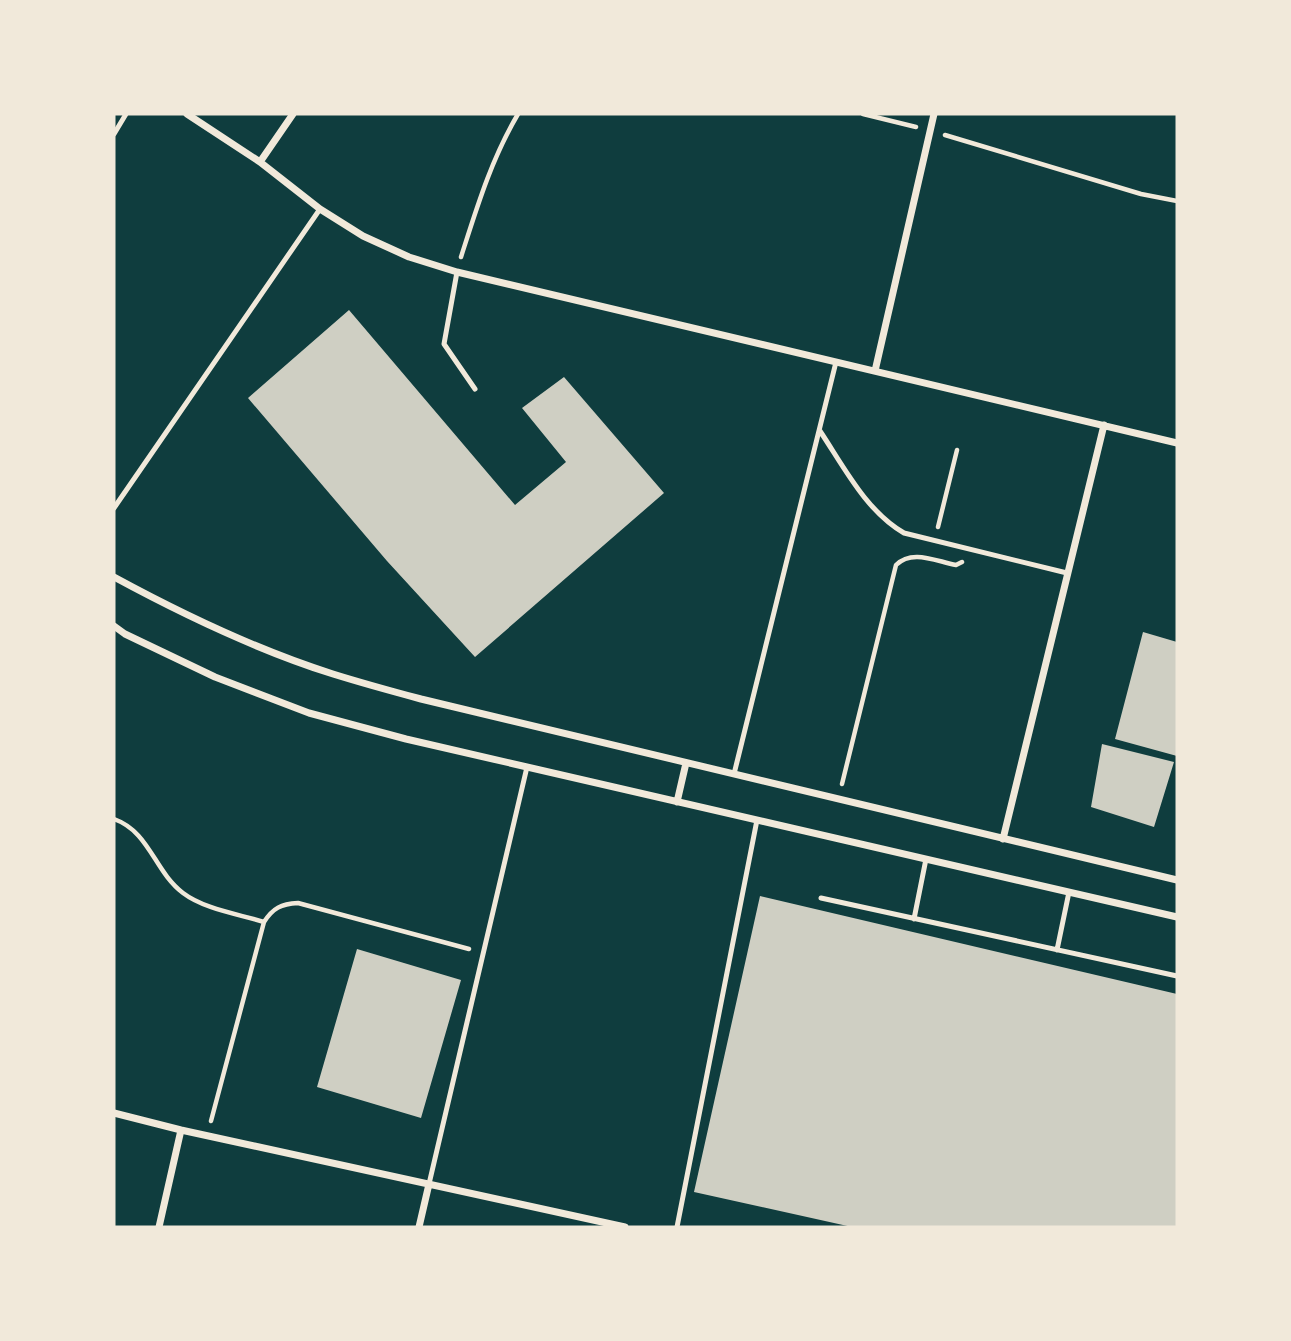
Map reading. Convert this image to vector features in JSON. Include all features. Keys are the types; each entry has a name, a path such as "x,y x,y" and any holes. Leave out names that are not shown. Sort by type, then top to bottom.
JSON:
{"street":[{"path":"187,114 260,162 320,209 363,236 397,252 457,272 1177,443"},
{"path":"260,162 293,114"},
{"path":"875,371 934,114"},
{"path":"1003,839 1104,425"},
{"path":"114,577 161,603 245,641 331,674 421,699 1177,880"},
{"path":"114,626 215,677 309,712 405,739 1177,917"},
{"path":"677,802 686,763"},
{"path":"114,1112 207,1136 625,1227"},
{"path":"159,1227 181,1130"},
{"path":"419,1227 429,1184"}],"lane":[{"path":"114,134 126,114"},
{"path":"114,508 320,209"},
{"path":"457,272 444,344 475,389"},
{"path":"734,774 836,362"},
{"path":"819,431 872,508 888,524 904,533 1067,573"},
{"path":"429,1184 527,767"},
{"path":"677,1227 757,820"},
{"path":"914,919 926,859"},
{"path":"1057,950 1069,892"},
{"path":"821,898 1177,976"}],"path":[{"path":"457,272 485,181 500,145 518,114"},
{"path":"863,114 930,131 1141,194 1177,201"},
{"path":"934,540 957,450"},
{"path":"839,799 896,565 904,558 914,556 956,565 962,563 968,549"},
{"path":"114,819 139,834 171,881 182,892 195,900 264,922"},
{"path":"207,1136 264,922 272,910 284,904 298,903 484,953"}],"building":[{"path":"349,310 515,505 566,462 522,408 564,377 664,493 475,657 387,561 248,398"},
{"path":"1143,632 1177,642 1177,756 1115,739"},
{"path":"1102,744 1174,762 1154,827 1091,807"},
{"path":"760,896 1177,994 1177,1227 852,1227 694,1192"},
{"path":"357,949 461,980 421,1118 317,1087"}]}
